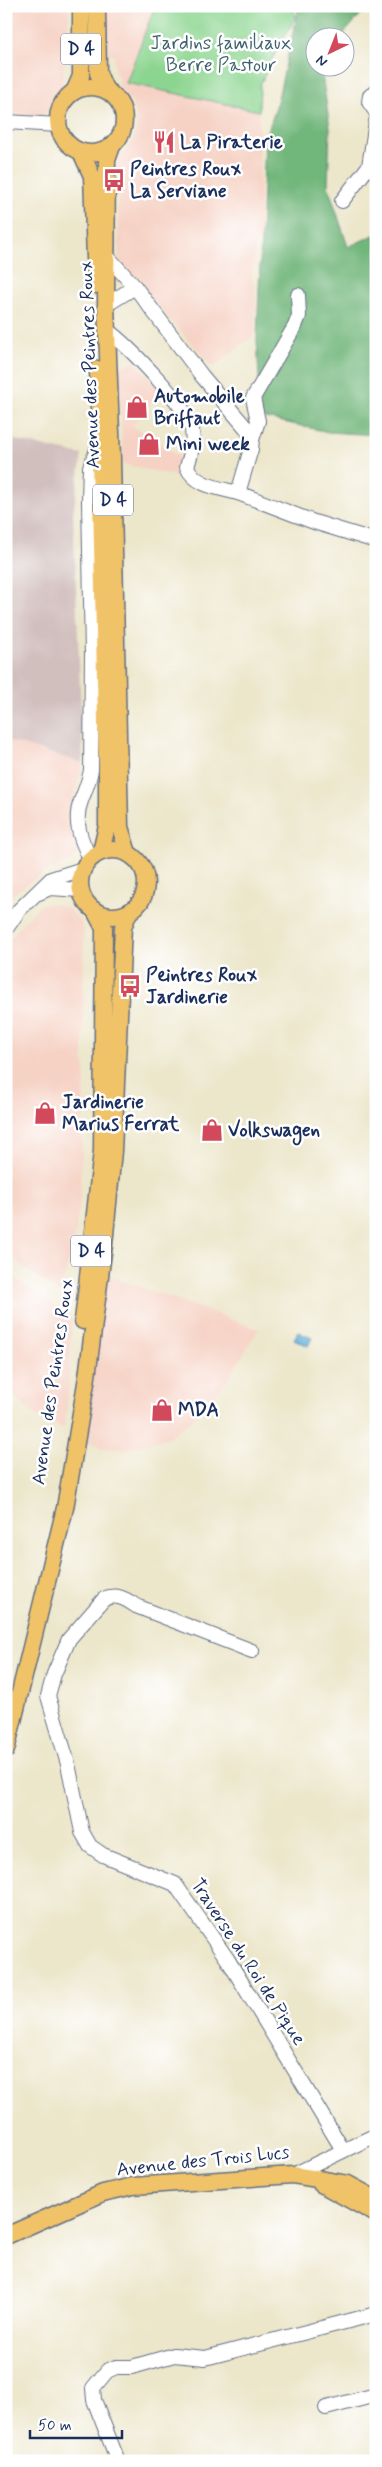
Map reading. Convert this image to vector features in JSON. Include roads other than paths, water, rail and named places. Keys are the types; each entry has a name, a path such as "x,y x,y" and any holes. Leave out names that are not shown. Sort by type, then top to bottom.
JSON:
{"main road":[{"name":"D 4","path":"75,90 81,76 81,6"},
{"name":"D 4","path":"97,6 98,72 105,88"},
{"path":"90,87 105,88 121,106 125,120 122,132 112,146 92,153 81,152 70,146 63,136 59,125 60,112 65,99 75,90 90,87"},
{"name":"Avenue des Peintres Roux","path":"112,146 107,160 106,305 120,827 128,853"},
{"name":"Avenue des Peintres Roux","path":"81,152 92,176 94,202 108,765 107,826 91,860"},
{"path":"115,850 128,853 141,866 146,883 142,900 129,912 118,916 106,916 95,911 86,902 80,890 80,879 91,860 115,850"},
{"name":"Avenue des Peintres Roux","path":"44,1591 77,1374 102,1151 104,928 95,911"},
{"name":"Avenue des Peintres Roux","path":"6,1750 73,1470 104,1245 113,1151 123,927 129,912"},
{"path":"293,2175 348,2184 376,2199"},
{"name":"Avenue des Trois Lucs","path":"6,2236 103,2193 133,2186 293,2175"},
{"path":"310,2179 376,2214"}],"street":[{"path":"376,92 370,96 369,102 376,112"},
{"path":"6,122 59,125"},
{"path":"342,201 369,166 376,122"},
{"path":"107,256 135,287 196,365 202,376 238,417 252,440"},
{"path":"106,305 135,287"},
{"path":"238,493 258,421 253,398 295,326 299,316 298,295"},
{"path":"107,330 124,344 185,413 192,430 192,454 187,467 190,473 206,484 238,493 314,522 376,541"},
{"name":"Avenue des Peintres Roux","path":"91,860 79,832 78,816 80,802 89,784 92,770 89,500 90,467 99,445"},
{"path":"6,929 13,913 52,879 91,860"},
{"path":"36,894 50,888 80,890"},
{"name":"Traverse du Roi de Pique","path":"252,1651 136,1606 125,1598 111,1596 104,1599 69,1639 54,1674 48,1696 68,1764 78,1822 90,1846 104,1854 175,1884 228,1960 343,2150"},
{"name":"Avenue des Trois Lucs","path":"293,2175 376,2135"},
{"path":"118,2461 94,2400 93,2388 107,2371 116,2367 132,2367 174,2356 205,2358 376,2314"},
{"path":"326,2408 376,2395"}],"water":[{"path":"298,1332 312,1338 308,1346 294,1339"}],"place":[{"name":"La Piraterie","path":"164,142"},
{"name":"Peintres Roux La Serviane","path":"114,180"},
{"name":"Automobile Briffaut","path":"137,407"},
{"name":"Mini week","path":"149,444"},
{"name":"Peintres Roux Jardinerie","path":"130,986"},
{"name":"Jardinerie Marius Ferrat","path":"45,1113"},
{"name":"Volkswagen","path":"212,1130"},
{"name":"MDA","path":"162,1410"}],"park label":[{"name":"Jardins familiaux Berre Pastour","path":"221,54"}]}
